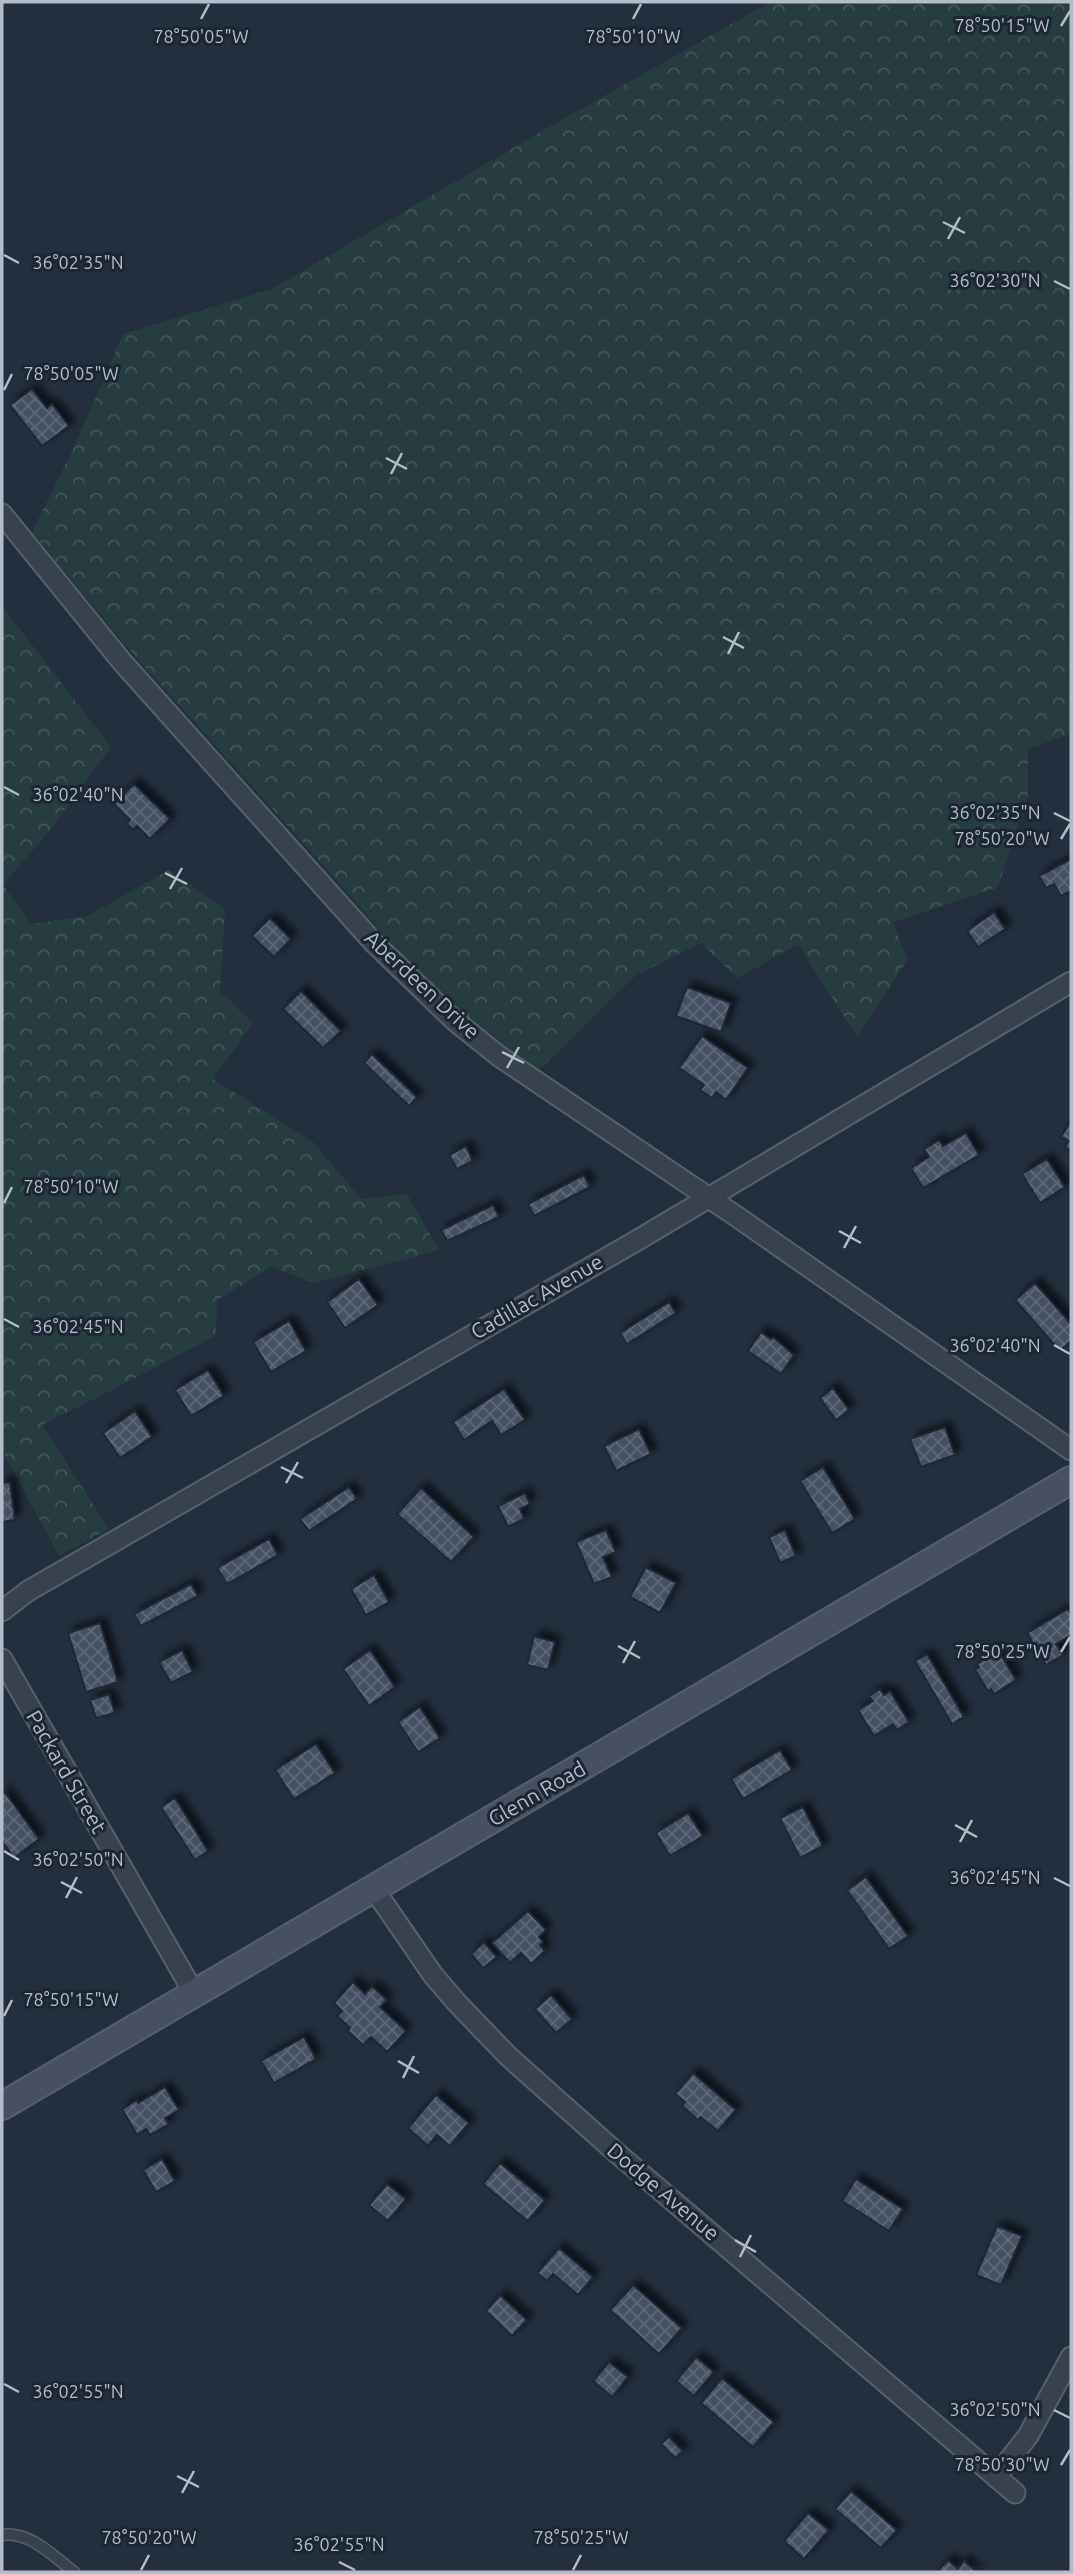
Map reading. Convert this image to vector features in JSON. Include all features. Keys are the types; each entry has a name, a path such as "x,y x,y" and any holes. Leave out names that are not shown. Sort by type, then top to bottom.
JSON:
{"street":[{"name":"Aberdeen Drive","path":"2,514 123,663 374,943 455,1021 500,1057 708,1197 1071,1450"},
{"name":"Cadillac Avenue","path":"2,1611 28,1591 708,1197 1071,982"},
{"name":"Glenn Road","path":"2,2106 1071,1480"},
{"name":"Packard Street","path":"2,1660 194,1993"},
{"name":"Dodge Avenue","path":"374,1889 433,1975 508,2056 598,2137 1015,2493"},
{"path":"996,2477 1028,2437 1071,2357"}],"lane":[{"path":"2,2535 9,2534 34,2541 74,2572"}],"green space":[{"path":"770,2 1071,2 1071,734 1028,749 1028,795 998,887 892,923 908,959 857,1037 798,944 737,978 701,943 635,976 538,1071 506,1049 420,976 132,653 32,532 76,443 123,334 272,289 535,135"},
{"path":"2,606 111,747 51,829 3,885 31,924 87,916 169,870 225,909 220,992 253,1023 213,1079 313,1142 361,1199 407,1194 439,1250 314,1283 271,1267 217,1300 216,1335 42,1425 109,1529 59,1556 5,1455 2,1457"}],"building":[{"path":"32,389 47,408 52,404 69,426 42,446 10,405"},
{"path":"134,784 170,819 150,839 137,826 133,830 127,824 130,820 114,804"},
{"path":"1071,859 1071,891 1061,896 1054,884 1046,888 1039,876"},
{"path":"994,912 1005,929 978,947 967,931"},
{"path":"270,918 291,939 274,957 252,936"},
{"path":"687,987 731,1003 721,1032 676,1016"},
{"path":"301,991 341,1031 323,1048 283,1009"},
{"path":"702,1036 748,1068 726,1100 716,1092 712,1098 700,1090 704,1085 679,1068"},
{"path":"372,1054 417,1097 409,1106 364,1063"},
{"path":"1069,1124 1071,1151 1065,1147 1069,1141 1061,1137"},
{"path":"966,1133 979,1155 923,1188 911,1168 929,1157 924,1149 939,1140 943,1146"},
{"path":"466,1146 473,1161 457,1169 449,1155"},
{"path":"1047,1159 1065,1187 1040,1203 1022,1174"},
{"path":"584,1175 590,1187 534,1216 528,1204"},
{"path":"493,1205 499,1217 447,1241 441,1230"},
{"path":"359,1279 378,1305 345,1328 327,1302"},
{"path":"1035,1283 1071,1324 1071,1341 1060,1351 1015,1300"},
{"path":"669,1302 676,1313 627,1344 620,1333"},
{"path":"289,1321 306,1351 271,1372 253,1342"},
{"path":"761,1332 771,1339 773,1337 794,1355 781,1374 748,1351"},
{"path":"208,1370 224,1396 191,1416 175,1390"},
{"path":"833,1388 849,1410 836,1420 820,1398"},
{"path":"504,1389 525,1420 501,1435 492,1421 464,1440 453,1422"},
{"path":"135,1411 152,1437 120,1458 103,1433"},
{"path":"945,1427 955,1455 921,1467 910,1439"},
{"path":"639,1429 651,1454 616,1471 604,1446"},
{"path":"823,1467 855,1519 832,1533 800,1481"},
{"path":"10,1482 15,1520 2,1522 2,1483"},
{"path":"349,1487 357,1499 309,1531 300,1519"},
{"path":"421,1488 474,1537 451,1562 397,1514"},
{"path":"525,1493 530,1504 520,1509 524,1519 508,1527 498,1506"},
{"path":"606,1530 616,1552 603,1557 612,1577 594,1584 576,1542"},
{"path":"785,1530 796,1556 780,1563 769,1537"},
{"path":"269,1539 278,1555 227,1584 217,1568"},
{"path":"646,1567 676,1583 660,1613 630,1597"},
{"path":"374,1575 389,1602 366,1615 351,1589"},
{"path":"191,1584 198,1596 141,1626 134,1614"},
{"path":"1068,1609 1071,1614 1071,1635 1056,1644 1063,1655 1046,1665 1027,1633"},
{"path":"100,1623 118,1682 86,1692 68,1633"},
{"path":"534,1636 555,1642 548,1670 527,1665"},
{"path":"182,1650 193,1672 171,1683 159,1662"},
{"path":"370,1650 395,1687 369,1706 343,1669"},
{"path":"995,1652 998,1657 1001,1655 1016,1680 994,1694 991,1689 988,1691 975,1670 979,1667 977,1664"},
{"path":"927,1654 964,1717 952,1724 915,1661"},
{"path":"880,1689 884,1695 890,1691 909,1722 897,1730 893,1724 874,1736 858,1710 873,1701 869,1696"},
{"path":"109,1694 115,1713 96,1718 90,1700"},
{"path":"420,1707 440,1738 418,1752 398,1722"},
{"path":"316,1744 335,1773 294,1799 275,1770"},
{"path":"780,1750 792,1770 743,1799 731,1779"},
{"path":"4,1791 39,1839 14,1858 2,1841"},
{"path":"175,1798 208,1851 195,1860 161,1807"},
{"path":"803,1807 823,1846 800,1858 780,1818"},
{"path":"688,1813 703,1836 670,1856 656,1833"},
{"path":"866,1877 908,1936 889,1949 847,1890"},
{"path":"528,1911 546,1930 539,1937 543,1942 540,1945 545,1951 531,1964 521,1953 510,1963 492,1943"},
{"path":"484,1942 497,1957 483,1968 471,1954"},
{"path":"353,1982 365,1994 372,1986 387,2000 380,2007 406,2031 387,2052 371,2037 363,2045 337,2016 342,2011 334,2003"},
{"path":"551,1995 572,2019 556,2033 535,2009"},
{"path":"304,2037 316,2059 274,2083 261,2061"},
{"path":"693,2073 736,2110 718,2131 701,2117 698,2120 682,2106 685,2102 675,2094"},
{"path":"165,2087 179,2110 165,2118 169,2124 150,2135 146,2129 137,2135 122,2109"},
{"path":"436,2095 469,2123 450,2146 437,2135 428,2146 408,2128"},
{"path":"162,2159 175,2181 156,2192 143,2170"},
{"path":"500,2163 545,2200 528,2221 483,2184"},
{"path":"856,2179 903,2209 889,2231 842,2201"},
{"path":"387,2184 406,2199 388,2221 369,2205"},
{"path":"997,2226 1022,2236 1001,2285 976,2275"},
{"path":"559,2248 593,2277 578,2295 553,2274 547,2281 537,2273"},
{"path":"633,2285 682,2328 659,2354 610,2310"},
{"path":"500,2295 527,2320 512,2336 486,2311"},
{"path":"696,2357 714,2372 694,2396 676,2381"},
{"path":"609,2362 628,2377 612,2397 593,2381"},
{"path":"722,2378 774,2422 753,2447 701,2403"},
{"path":"669,2437 683,2451 675,2458 661,2444"},
{"path":"851,2491 897,2530 881,2548 835,2509"},
{"path":"808,2513 829,2530 804,2559 784,2541"},
{"path":"948,2560 958,2569 964,2561 977,2572 937,2572"}]}
